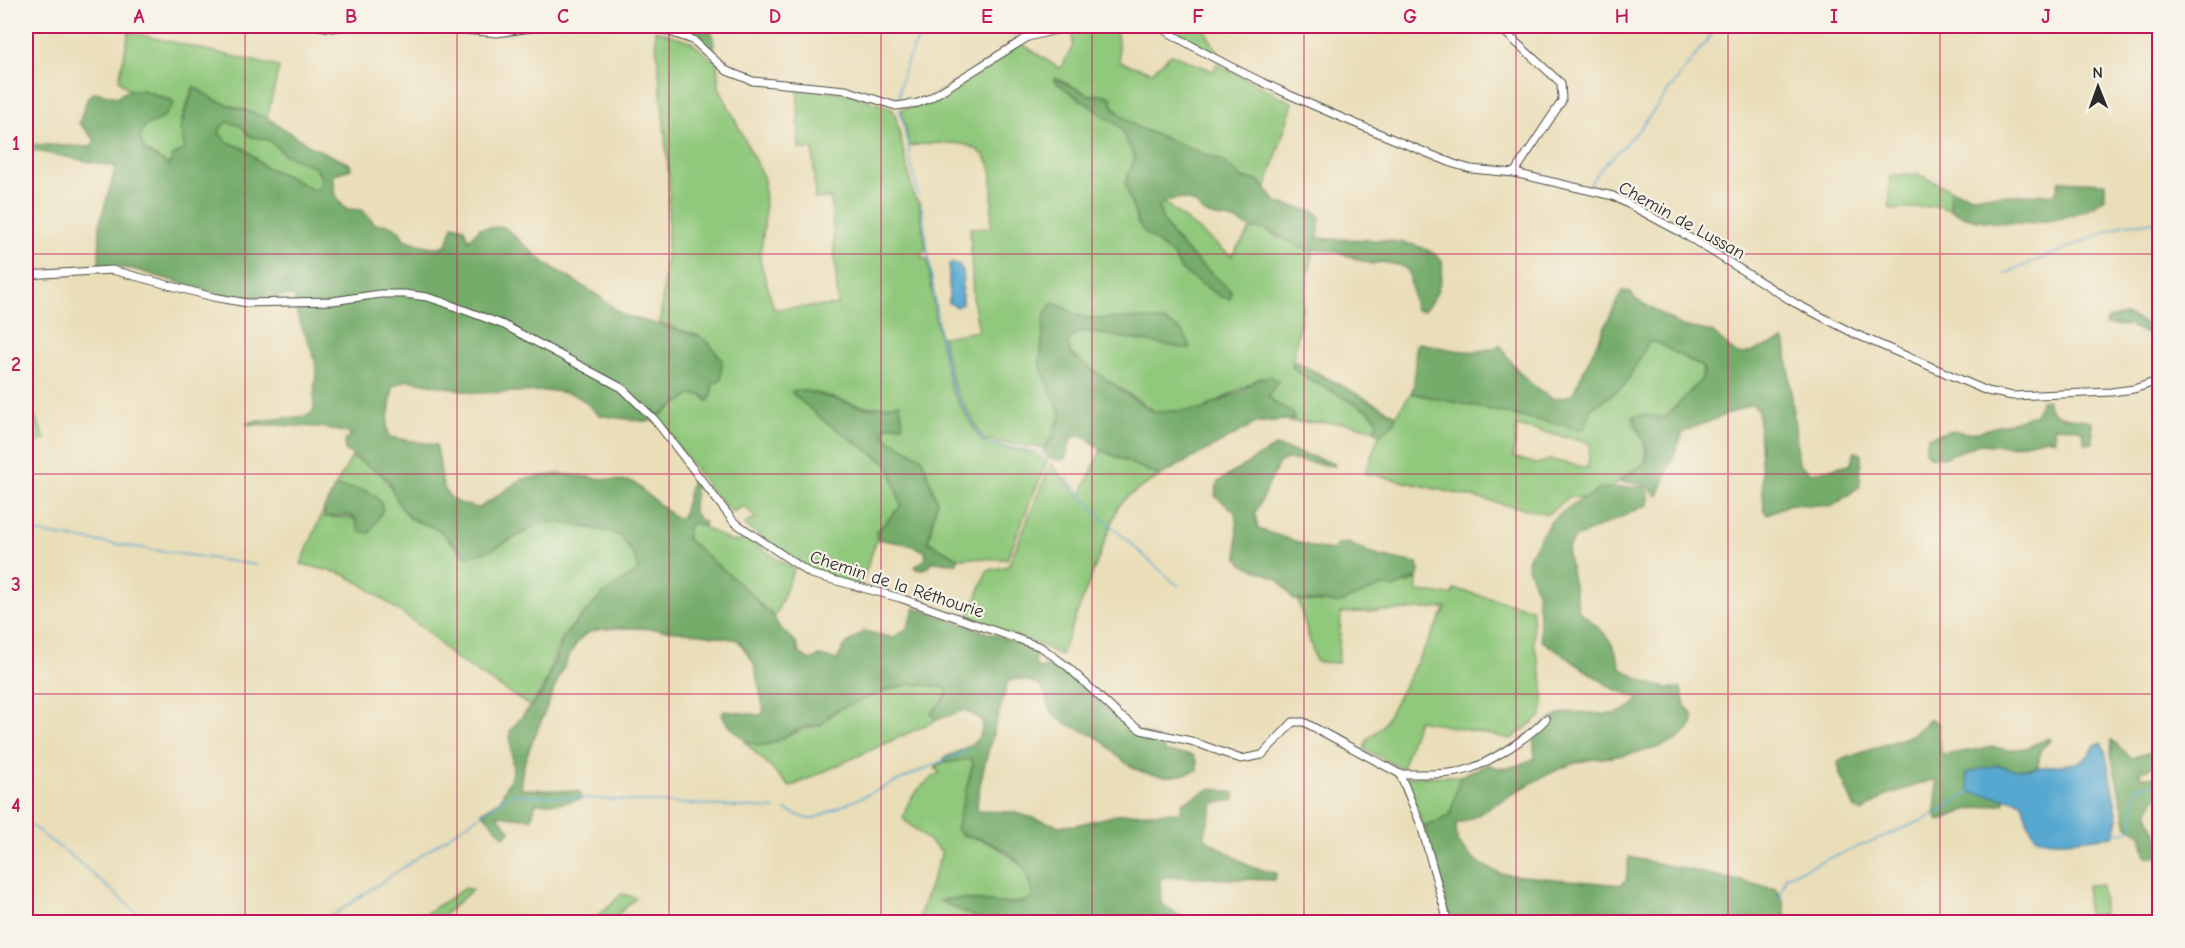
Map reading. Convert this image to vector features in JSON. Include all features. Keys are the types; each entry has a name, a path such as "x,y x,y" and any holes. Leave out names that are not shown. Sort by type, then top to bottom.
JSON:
{"street":[{"path":"320,26 345,26"},
{"path":"422,26 497,33 545,26"},
{"path":"652,26 693,40 737,77 753,81 846,90 896,106 918,103 930,98 1028,37 1072,26"},
{"name":"Chemin de Lussan","path":"1158,26 1221,62 1321,109 1454,164 1471,169 1514,173 1613,196 1682,232 1795,303 1853,333 1987,391 2013,396 2111,392 2134,389 2160,380"},
{"path":"1498,26 1561,83 1563,90 1562,101 1514,173"},
{"name":"Chemin de la Réthourie","path":"26,275 112,270 213,297 247,303 333,301 380,294 427,297 443,302 504,325 622,388 655,420 734,522 811,574 900,598 1041,647 1068,667 1120,716 1141,730 1179,737 1241,759 1263,755 1293,722 1304,722 1400,774"},
{"path":"1448,922 1421,825 1400,774 1458,772 1469,769 1518,740 1546,719"}],"green space":[{"path":"667,26 711,26 715,53 694,37"},
{"path":"1085,26 1116,26 1120,62 1152,72 1171,54 1213,71 1217,64 1293,103 1265,191 1259,181 1242,178 1222,161 1137,127 1123,118 1105,95 1090,95 1059,80 1120,127 1135,158 1125,183 1138,223 1174,256 1181,270 1221,297 1231,291 1188,252 1169,230 1159,207 1163,202 1231,256 1251,229 1266,229 1278,237 1313,250 1292,366 1298,373 1369,411 1377,420 1375,430 1348,423 1289,422 1294,419 1293,413 1275,403 1268,395 1278,381 1258,379 1201,410 1156,412 1071,354 1068,344 1072,336 1084,331 1189,349 1157,320 1084,318 1053,303 1045,313 1040,365 1062,417 1055,427 1057,431 1043,448 984,440 954,387 942,337 979,331 973,299 970,228 991,228 993,188 990,166 976,149 966,145 943,143 909,146 901,109 919,105 1019,42 1060,69 1073,46 1072,30"},
{"path":"1164,26 1203,26 1220,57"},
{"path":"655,30 690,41 717,64 719,87 764,179 765,216 760,260 774,309 838,305 831,198 815,199 813,149 799,149 798,88 845,93 891,108 895,113 914,197 919,202 926,251 922,252 923,259 928,259 935,317 951,389 982,442 1035,454 1047,461 1007,559 958,558 928,542 937,501 922,458 889,440 884,431 899,404 883,407 868,406 816,393 804,391 792,393 824,421 889,465 901,506 876,532 877,539 860,587 814,573 744,525 756,518 744,506 732,512 710,489 657,418 691,395 702,395 707,401 711,394 712,378 699,336 660,323 668,238 669,177"},
{"path":"129,32 279,67 267,118 215,100 193,87 181,122 185,149 173,156 169,166 144,150 140,137 145,126 163,118 172,100 143,90 129,90 119,80"},
{"path":"1054,78 1090,95 1111,97 1114,109 1137,127 1222,161 1242,178 1259,181 1277,203 1316,212 1320,218 1318,238 1383,240 1400,242 1430,251 1442,260 1439,288 1423,311 1415,309 1409,272 1403,266 1381,262 1372,264 1334,251 1304,249 1266,229 1251,229 1231,219 1209,215 1187,200 1167,201 1159,207 1162,218 1188,252 1231,291 1230,299 1221,297 1181,270 1174,256 1145,233 1138,223 1125,183 1135,158 1120,127 1054,81"},
{"path":"194,87 215,100 267,118 310,146 350,164 351,169 334,174 334,189 339,201 346,209 362,210 375,224 393,226 404,239 426,246 439,247 447,243 454,225 464,228 469,240 480,228 504,227 545,263 597,295 623,315 699,336 708,342 722,360 721,380 712,384 712,395 708,401 702,395 691,395 648,422 599,415 582,399 572,394 553,391 477,393 408,380 393,386 387,426 389,437 436,445 444,486 447,494 454,500 479,508 522,479 560,474 633,482 674,517 680,518 683,515 692,480 695,480 694,513 705,523 704,526 696,523 688,525 687,539 753,595 762,608 770,611 780,628 796,642 800,654 810,660 819,656 837,660 844,646 864,631 893,638 907,628 915,608 1027,646 1037,652 1034,663 1039,669 1058,664 1116,718 1138,732 1157,738 1165,752 1193,755 1197,762 1197,770 1179,775 1160,776 1142,772 1126,763 1101,740 1056,717 1041,687 1028,681 1011,679 1008,680 979,788 978,811 1013,812 1060,826 1076,825 1121,814 1181,812 1182,803 1212,788 1234,793 1234,800 1214,803 1204,835 1207,840 1251,867 1276,873 1275,880 1164,877 1160,880 1161,903 1188,922 986,922 940,901 960,899 1011,904 1032,898 1029,877 1010,854 991,843 964,835 956,829 973,763 971,759 946,763 944,758 972,744 977,739 981,734 981,719 964,710 937,720 931,714 948,694 945,687 912,684 888,689 832,712 821,725 802,728 769,744 754,744 735,731 725,721 722,713 724,711 761,715 764,711 754,663 738,640 658,629 612,628 594,631 583,636 577,643 560,675 531,744 524,763 521,782 522,789 580,792 581,799 561,803 536,803 531,819 497,815 510,831 504,837 482,812 500,800 513,773 510,731 543,692 564,636 602,595 639,570 632,553 622,538 617,535 583,526 548,522 533,527 487,552 467,556 438,529 410,518 399,505 388,479 345,450 345,441 352,434 321,427 246,424 255,421 308,416 314,410 316,368 312,350 297,314 295,296 233,298 133,269 99,266 100,222 116,167 26,149 26,144 91,147 95,140 79,123 88,97 95,92 117,97 129,90 143,90 174,103 163,118 145,126 140,137 144,150 169,165 173,156 185,149 180,129","holes":["228,122 241,126 250,136 269,140 284,154 315,167 321,177 320,188 313,190 265,167 245,149 227,142 219,133 221,127"]},
{"path":"228,122 241,126 250,136 269,140 284,154 315,167 321,177 320,188 313,190 265,167 245,149 227,142 219,133 221,127"},
{"path":"1918,174 1951,190 1950,210 1936,206 1890,210 1889,176"},
{"path":"2059,181 2105,183 2105,198 2091,208 2072,215 2029,223 1985,221 1966,217 1950,210 1951,190 1973,196 2054,194"},
{"path":"1622,291 1631,292 1635,299 1682,326 1712,332 1735,353 1742,355 1784,340 1799,464 1812,473 1850,464 1855,452 1861,454 1860,486 1833,506 1790,504 1767,514 1764,510 1758,410 1752,404 1683,432 1658,496 1642,483 1619,482 1645,463 1648,451 1633,416 1646,415 1665,418 1702,379 1704,371 1702,367 1654,341 1648,343 1625,385 1591,409 1585,428 1580,429 1411,393 1414,386 1416,345 1419,343 1470,351 1490,349 1500,345 1523,376 1544,394 1553,399 1572,395"},
{"path":"1053,303 1087,318 1132,318 1163,322 1176,327 1185,336 1190,349 1084,331 1072,336 1068,344 1071,354 1145,407 1156,412 1201,410 1241,391 1258,379 1271,376 1278,381 1268,396 1275,403 1293,413 1294,419 1256,423 1160,476 1101,450 1085,436 1072,437 1066,457 1061,460 1048,458 1043,448 1055,434 1055,427 1062,417 1040,365 1045,313"},
{"path":"2124,315 2159,330 2159,335 2148,334 2129,326 2106,325 2108,319"},
{"path":"1653,341 1702,367 1702,379 1665,418 1646,415 1633,421 1645,446 1645,463 1620,479 1612,488 1599,489 1588,498 1569,497 1548,514 1365,473 1379,435 1394,423 1396,415 1411,393 1580,429 1588,419 1591,409 1625,385 1648,343","holes":["1517,426 1590,443 1588,468 1551,460 1536,464 1513,457"]},
{"path":"1297,362 1396,415 1394,423 1379,435 1375,430 1377,420 1369,411 1298,373 1292,364"},
{"path":"803,390 865,408 900,404 903,425 886,426 885,437 922,458 937,501 928,542 958,558 957,563 932,562 928,567 918,570 914,567 926,559 925,551 907,544 877,539 876,532 901,506 889,465 824,421 791,392"},
{"path":"26,397 45,439 26,448"},
{"path":"2047,400 2050,408 2059,416 2092,422 2093,443 2085,443 2082,431 2076,428 2054,427 2055,440 2047,438 2011,446 1979,444 1945,457 1929,456 1925,450 1928,437 1953,430 1965,433 1978,432 2035,415 2041,401"},
{"path":"1275,446 1334,463 1335,466 1286,459 1279,463 1255,513 1258,529 1316,548 1334,550 1337,544 1348,543 1378,556 1417,563 1419,571 1417,578 1393,588 1382,586 1340,603 1294,600 1278,579 1242,564 1238,557 1236,516 1234,511 1215,496 1218,482"},
{"path":"1101,450 1160,476 1128,496 1118,507 1061,655 1036,643 967,620 987,571 1008,566 1051,464 1080,497"},
{"path":"352,457 381,473 413,520 438,529 467,556 507,542 543,522 553,521 610,532 621,537 633,552 639,570 595,603 574,623 560,643 542,690 530,706 452,656 428,632 360,583 343,574 301,564 324,509 326,517 354,519 369,533 383,509 352,489 335,487"},
{"path":"1643,486 1649,494 1649,504 1573,539 1567,551 1579,611 1606,635 1620,667 1649,683 1681,688 1685,706 1693,714 1690,727 1681,737 1649,750 1583,761 1553,772 1475,816 1456,824 1457,842 1476,862 1501,874 1621,885 1626,881 1629,857 1776,889 1783,900 1787,922 1452,922 1424,827 1450,816 1460,776 1488,764 1506,768 1535,758 1533,732 1561,714 1576,712 1612,714 1621,712 1640,699 1612,688 1541,640 1537,591 1527,564 1528,557 1550,522 1580,499 1588,498 1599,489"},
{"path":"335,487 370,493 380,502 383,509 370,533 359,531 355,518 347,515 325,517 324,509"},
{"path":"696,523 732,542 746,539 794,569 775,617 687,539 688,525"},
{"path":"1417,578 1417,592 1452,595 1455,589 1532,609 1534,643 1543,683 1543,708 1541,716 1511,739 1418,720 1402,769 1364,749 1368,739 1382,727 1446,608 1341,613 1338,663 1316,662 1298,601 1340,603 1382,586 1409,583"},
{"path":"912,684 945,687 948,694 931,714 937,720 790,787 745,742 774,740 821,725 839,709 850,703"},
{"path":"1930,719 1938,723 1941,753 1944,755 1992,747 2008,750 2026,748 2049,738 2051,740 2040,750 2038,767 2015,770 1998,765 1970,792 2007,797 2004,803 1967,810 1938,821 1935,811 1937,784 1935,779 1887,795 1862,812 1855,809 1840,774 1838,761 1912,735"},
{"path":"2112,740 2131,758 2159,750 2159,764 2139,772 2142,777 2159,777 2159,793 2151,805 2149,815 2160,841 2159,857 2146,857 2141,834 2127,826 2111,754"},
{"path":"971,759 973,763 962,835 990,844 1022,865 1029,872 1032,898 1010,904 949,899 941,901 986,922 917,922 942,852 903,819 905,811 916,792 939,773 935,767 944,762"},
{"path":"1460,776 1450,816 1424,827 1405,783 1406,777"},
{"path":"2087,885 2102,885 2103,915 2087,915"},
{"path":"465,888 472,890 436,922 413,922"},
{"path":"622,894 636,898 609,922 591,922"}],"water":[{"path":"952,263 959,265 963,271 962,304 957,307 949,303 949,265"},
{"path":"2101,743 2105,750 2118,818 2114,836 2061,841 2042,839 2036,836 2031,829 2021,801 1970,792 1966,773 1998,765 2015,770 2077,763 2089,755 2096,744"}],"waterway":[{"path":"899,103 903,71 928,26"},
{"path":"1590,183 1603,166 1638,131 1718,26"},
{"path":"900,109 910,155"},
{"path":"910,159 918,194"},
{"path":"921,203 940,336 952,387 981,438 989,444 1050,454"},
{"path":"2004,274 2126,224 2160,221"},
{"path":"1065,476 1098,514 1178,586"},
{"path":"26,531 256,565"},
{"path":"786,810 807,819 813,819 969,749"},
{"path":"2006,781 2016,782"},
{"path":"2115,833 2126,832 2133,827 2134,798 2137,787 2160,783"},
{"path":"1779,900 1786,876 1931,817 1970,792"},
{"path":"323,922 511,794 775,809"},
{"path":"26,822 79,862 147,922"}]}
